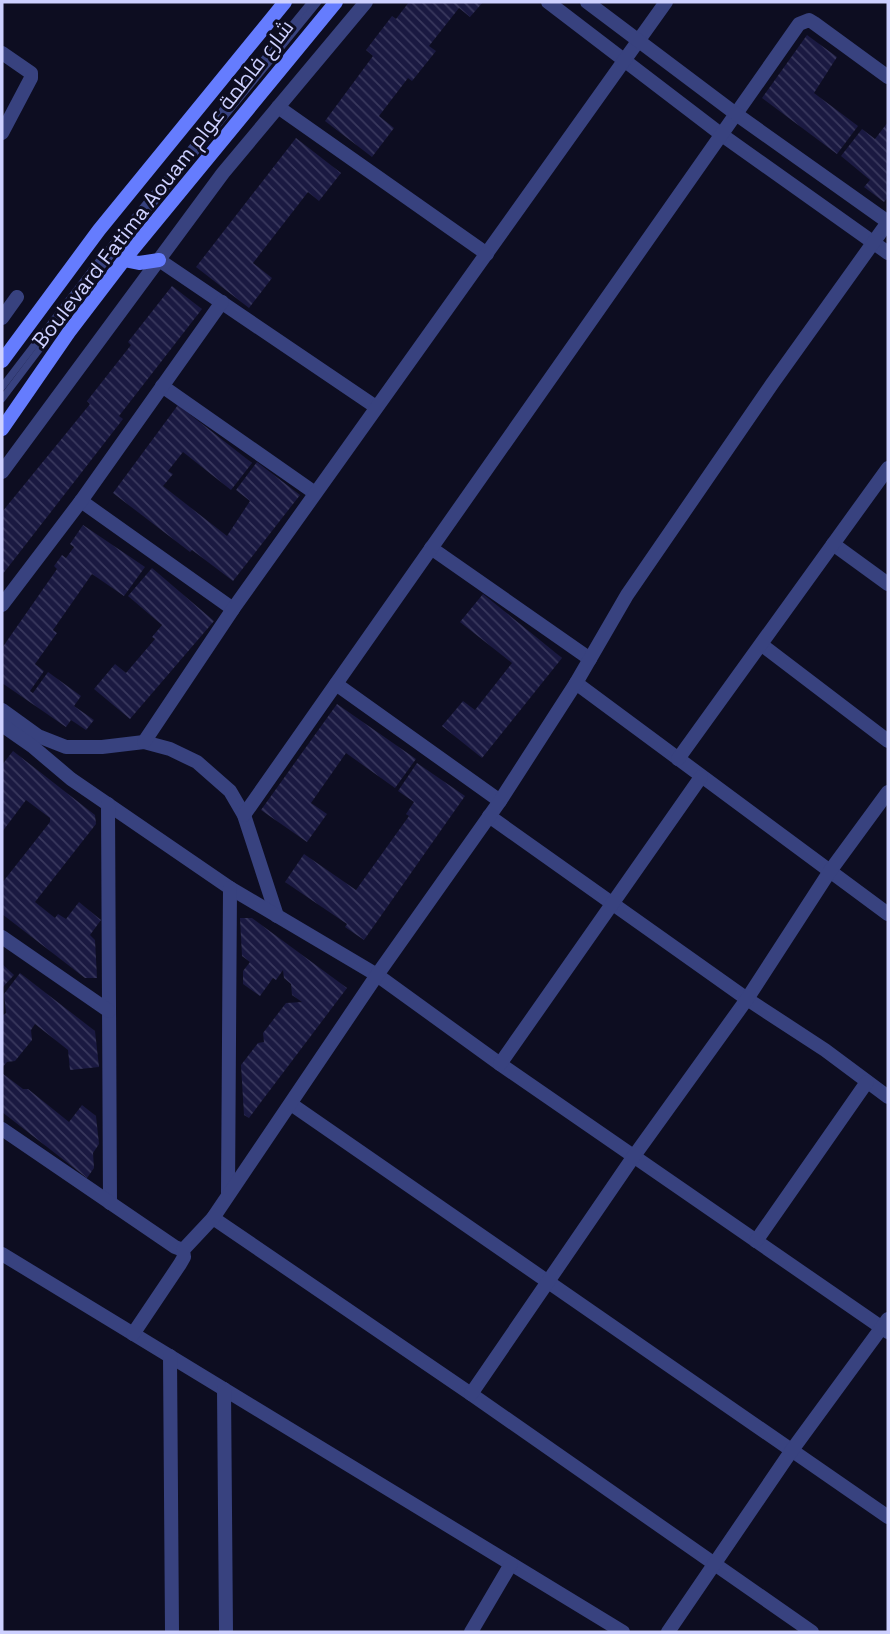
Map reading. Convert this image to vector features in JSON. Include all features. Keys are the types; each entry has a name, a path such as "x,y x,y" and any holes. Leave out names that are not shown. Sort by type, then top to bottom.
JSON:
{"main road":[{"name":"Boulevard Fatima Aouam شارع فاطمة عوام","path":"4,355 99,230 285,2"},
{"name":"Boulevard Fatima Aouam شارع فاطمة عوام","path":"2,429 69,332 124,260 336,2"},
{"path":"124,260 139,263 159,260"}],"street":[{"path":"2,472 223,173 366,2"},
{"path":"548,2 722,135 888,253"},
{"path":"133,1334 180,1265 184,1258 183,1250 213,1217 377,975 500,800 576,683 635,583 888,222 736,114 587,2"},
{"path":"144,742 233,609 666,2"},
{"path":"244,815 799,24 803,21 814,23 888,77"},
{"path":"2,53 30,73 31,78 2,133"},
{"path":"278,107 486,254"},
{"path":"159,260 376,407"},
{"path":"2,318 17,297"},
{"path":"2,605 81,501 222,302"},
{"path":"162,386 315,493"},
{"path":"678,759 888,468"},
{"path":"81,501 233,609"},
{"path":"833,544 888,584"},
{"path":"431,548 590,659"},
{"path":"762,645 888,741"},
{"path":"576,683 888,914"},
{"path":"336,684 500,800"},
{"path":"2,710 38,736 66,747 103,747 144,742 170,749 197,762 230,791 244,815 277,916"},
{"path":"2,725 71,779 230,888 377,975 500,1064 756,1241 886,1326 792,1450 668,1632"},
{"path":"500,1064 701,777"},
{"path":"471,1394 634,1156 747,999 830,871 888,792"},
{"path":"108,804 110,1203"},
{"path":"489,816 747,999 825,1050 888,1097"},
{"path":"228,1193 230,888"},
{"path":"2,937 109,1011"},
{"path":"756,1241 867,1082"},
{"path":"291,1104 888,1517"},
{"path":"2,1129 183,1250"},
{"path":"213,1217 812,1632"},
{"path":"2,1254 623,1632"},
{"path":"170,1356 173,1632"},
{"path":"224,1389 226,1632"},
{"path":"471,1632 511,1564"}],"lane":[{"path":"2,387 99,261 311,2"},
{"path":"2,398 104,264 318,2"}],"building":[{"path":"409,2 483,2 470,17 459,8 429,46 436,51 412,81 408,78 379,116 394,128 372,157 325,121 373,56 366,50 392,16 396,19"},
{"path":"807,35 837,57 814,93 858,126 837,154 762,98"},
{"path":"888,122 888,197 884,202 864,187 870,180 841,156 862,129 875,139"},
{"path":"296,138 341,173 319,201 308,192 253,263 272,278 249,308 196,267"},
{"path":"172,286 202,309 119,416 123,419 2,575 2,512 90,404 87,401 131,345 128,342"},
{"path":"178,405 252,463 231,490 183,452 168,471 173,474 163,486 227,536 250,501 236,490 257,462 300,495 233,581 113,493"},
{"path":"83,525 145,567 124,596 92,574 53,630 57,633 35,664 44,671 30,691 33,693 48,672 81,696 74,706 94,720 86,730 71,720 66,727 2,683 2,648 57,569 54,566 62,555 66,558 74,547 70,544"},
{"path":"152,568 214,621 130,719 94,689 115,664 126,673 155,639 152,637 162,625 128,596"},
{"path":"483,594 562,658 482,758 442,726 463,701 475,710 512,663 460,622"},
{"path":"337,704 416,759 395,788 346,753 311,803 327,814 307,842 261,810"},
{"path":"13,751 95,815 96,824 35,902 55,918 58,914 66,919 79,902 101,920 90,935 95,940 97,978 85,978 2,914 2,883 50,822 50,818 26,800 2,832 2,765"},
{"path":"417,763 465,796 364,940 345,927 347,924 285,882 304,854 356,890 409,816 406,814 414,802 398,791"},
{"path":"240,918 252,918 347,988 249,1118 244,1115 241,1065 258,1043 264,1042 263,1033 286,1003 302,1002 292,995 291,984 284,978 283,970 276,980 273,978 260,996 243,984 243,971 250,962 242,956"},
{"path":"2,964 14,975 2,988"},
{"path":"20,973 95,1031 99,1067 70,1070 68,1050 35,1024 31,1030 32,1040 15,1061 7,1062 2,1068 2,1016 6,1013 4,994"},
{"path":"2,1073 23,1089 28,1089 69,1122 82,1105 96,1116 99,1144 93,1153 94,1168 87,1178 2,1112"}]}
